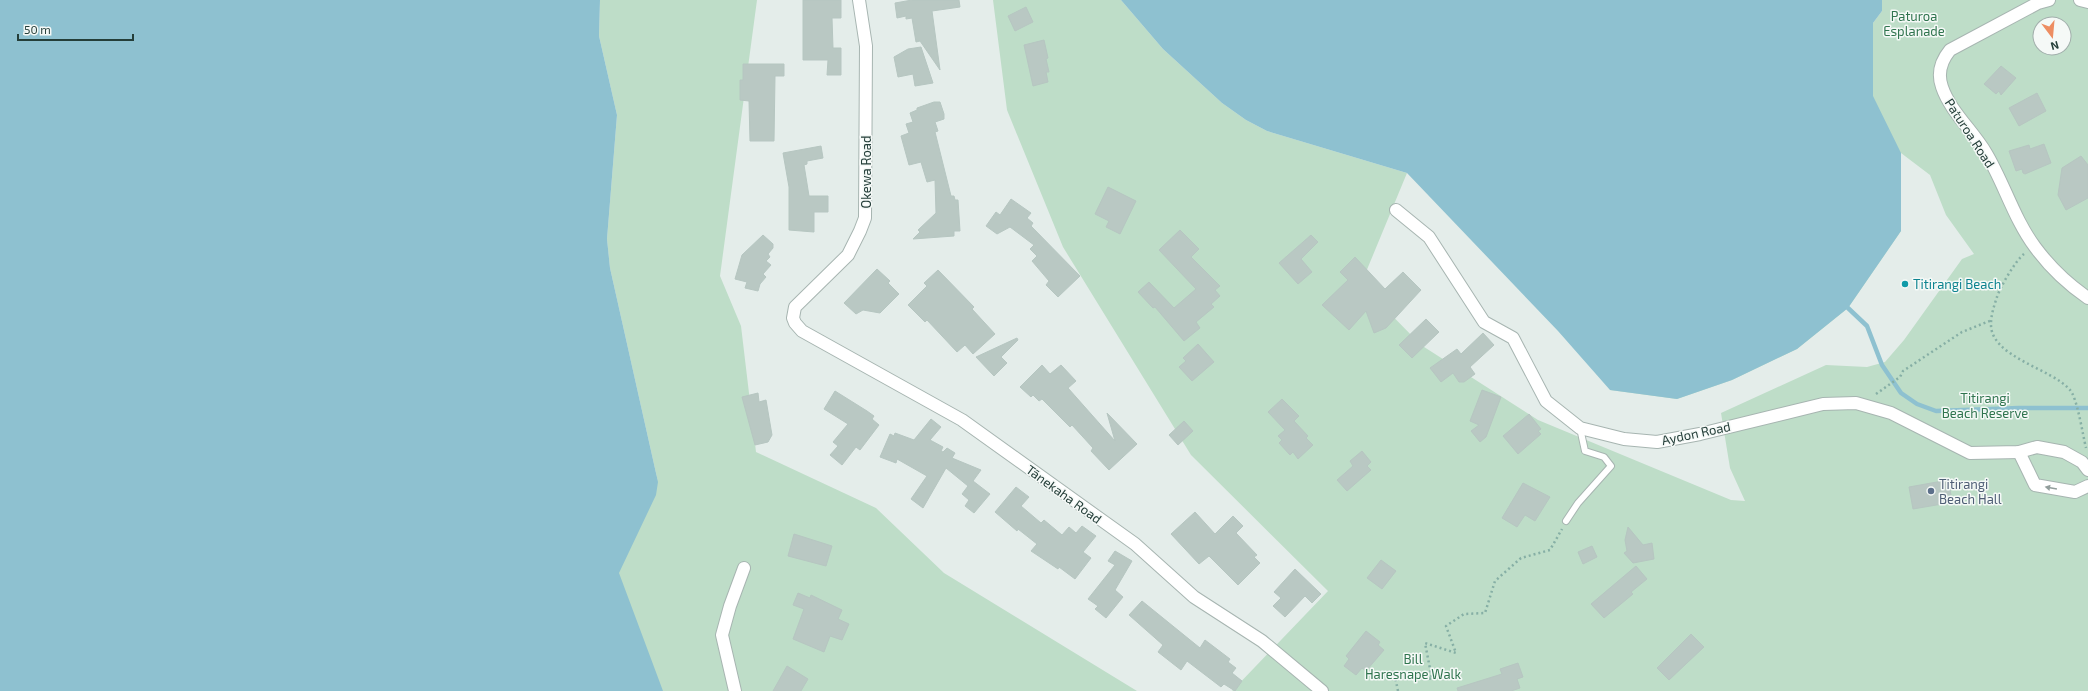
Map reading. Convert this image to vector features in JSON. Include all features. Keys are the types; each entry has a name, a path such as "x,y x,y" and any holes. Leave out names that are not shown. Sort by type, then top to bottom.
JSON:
{"street":[{"name":"Okewa Road","path":"793,318 795,307 848,255 865,218 866,46 859,0"},
{"name":"Paturoa Road","path":"2049,0 2038,3 1950,50 1944,58 1939,76 1946,96 1985,152 2035,247 2055,270 2088,298"},
{"path":"2080,0 2088,2"},
{"name":"Aydon Road","path":"1396,210 1430,237 1484,322 1513,338 1546,401 1580,428 1624,439 1657,442 1700,434 1823,404 1856,403 1891,413 1970,453 2019,452 2037,447 2064,452 2082,462 2088,470"},
{"name":"Tānekaha Road","path":"793,318 795,323 802,331 962,420 1135,544 1194,597 1262,641 1322,691"},
{"path":"2019,452 2035,486 2075,492 2088,486"},
{"path":"735,691 722,635 730,606 744,568"}],"lane":[{"path":"1566,521 1578,503 1610,466 1604,457 1585,451 1580,428"}],"path":[{"path":"2035,247 2022,256 1999,290 1991,325 1997,340 2009,352 2021,361 2058,379 2073,394 2087,452"},
{"path":"1888,385 1900,377 1903,371 1962,332 1992,320"},
{"path":"1398,691 1394,672 1432,679 1425,643 1456,653 1446,626 1464,614 1485,613 1495,581 1521,558 1550,550 1566,521"}],"green space":[{"path":"600,0 757,0 720,276 741,326 756,452 876,508 944,573 1137,691 466,691 566,156 658,482 610,268 607,239 617,115 599,36"},
{"path":"993,0 1121,0 1163,49 1222,103 1246,120 1267,131 1407,173 1361,284 1421,345 1538,420 1731,500 1745,501 1730,468 1721,413 1826,365 1867,367 1885,362 1904,340 1962,259 1974,254 1946,215 1930,175 1901,153 1901,231 1848,308 1797,349 1732,380 1677,399 1610,390 1872,65 1873,23 1882,11 1882,0 2088,0 2088,691 1232,691 1328,591 1191,455 1063,247 1007,110"}],"water":[{"path":"0,0 600,0 599,36 617,115 607,239 610,268 658,482 656,495 619,573 663,691 0,691"},
{"path":"1121,0 1882,0 1882,11 1873,23 1873,96 1901,153 1901,231 1848,308 1797,349 1732,380 1677,399 1610,390 1558,331 1407,173 1267,131 1246,120 1222,103 1163,49"}],"building":[{"path":"803,0 841,0 841,18 832,18 833,48 841,48 841,75 827,75 828,60 803,60"},
{"path":"912,0 959,0 960,7 932,11 940,70 920,41 916,42 912,18 906,19 906,16 897,18 895,3"},
{"path":"1026,7 1033,22 1015,31 1008,16"},
{"path":"1044,40 1048,58 1046,59 1049,72 1046,72 1048,82 1033,86 1024,45"},
{"path":"921,47 933,83 915,86 913,74 898,77 894,57 908,49"},
{"path":"743,64 784,64 784,76 775,76 774,141 750,141 749,101 740,100 740,80 743,80"},
{"path":"2001,66 2016,78 2001,95 1999,91 1996,94 1984,84"},
{"path":"2037,93 2046,111 2019,126 2009,108"},
{"path":"934,102 940,102 944,114 944,119 935,122 938,131 935,132 951,196 954,196 955,200 958,200 960,231 954,231 954,236 913,239 920,232 918,230 936,213 935,180 927,182 921,162 909,165 901,136 909,133 906,124 913,122 910,113 917,110 917,108"},
{"path":"2044,144 2051,163 2025,174 2023,173 2022,169 2016,171 2009,151 2029,145 2030,149"},
{"path":"821,146 823,158 807,161 807,164 804,165 809,196 828,196 828,212 814,212 814,232 789,230 789,187 783,153"},
{"path":"2081,156 2088,165 2088,198 2066,210 2058,195 2062,168"},
{"path":"1108,187 1136,201 1120,234 1106,227 1109,221 1095,214"},
{"path":"1011,199 1031,213 1027,218 1033,223 1031,226 1080,276 1058,297 1046,285 1049,281 1032,261 1037,256 1030,249 1034,245 1010,227 997,234 986,226 996,212 1000,215"},
{"path":"1180,230 1199,249 1191,257 1220,286 1215,290 1220,296 1211,304 1214,307 1196,322 1200,328 1184,341 1155,307 1153,308 1138,292 1149,282 1174,308 1196,289 1159,250"},
{"path":"763,235 773,244 773,248 768,254 770,257 766,261 771,265 763,274 766,277 760,284 758,291 745,288 747,282 735,279 742,255"},
{"path":"1311,235 1318,242 1301,259 1312,272 1298,284 1279,263"},
{"path":"1355,257 1385,289 1403,272 1421,290 1386,328 1374,333 1366,311 1349,330 1322,305 1348,280 1340,272"},
{"path":"877,269 890,281 888,283 899,294 880,313 863,310 856,314 844,303"},
{"path":"938,270 974,307 972,309 995,334 973,354 965,345 957,352 927,320 925,322 908,305 927,286 924,283"},
{"path":"1426,319 1439,332 1412,358 1399,345"},
{"path":"1483,333 1494,345 1470,367 1475,374 1464,382 1459,382 1453,373 1441,382 1430,368 1457,349 1461,354"},
{"path":"1017,338 1018,340 1001,357 1007,363 994,376 976,357"},
{"path":"1198,344 1214,362 1192,381 1179,367 1186,361 1183,358"},
{"path":"1042,365 1050,374 1061,365 1076,381 1068,388 1115,441 1107,413 1137,444 1109,470 1091,451 1093,448 1072,425 1070,427 1042,399 1039,401 1033,395 1031,397 1020,387"},
{"path":"1482,390 1501,397 1486,437 1480,442 1471,431 1479,425 1470,421"},
{"path":"835,391 874,416 872,419 879,425 860,450 856,447 842,465 830,455 838,446 833,442 848,424 824,409"},
{"path":"758,393 759,402 766,400 772,435 768,442 755,445 742,397"},
{"path":"1282,399 1299,416 1294,421 1308,436 1306,438 1313,445 1298,459 1293,452 1290,455 1279,443 1282,440 1278,436 1285,430 1268,412"},
{"path":"1529,414 1541,429 1538,431 1541,434 1518,454 1503,436"},
{"path":"931,419 941,427 930,440 943,447 941,451 943,452 947,448 955,453 952,458 981,470 973,481 990,494 974,513 965,506 969,500 962,494 968,486 946,468 923,508 911,499 927,476 897,459 896,463 880,457 890,434 894,436 895,433 914,440"},
{"path":"1184,421 1193,431 1178,445 1169,435"},
{"path":"1362,451 1371,462 1367,466 1371,470 1347,491 1337,480 1353,466 1350,461"},
{"name":"Titirangi Beach Hall","path":"1948,480 1951,495 1947,495 1948,503 1913,509 1909,487"},
{"path":"1523,483 1550,497 1535,521 1525,515 1517,527 1502,518"},
{"path":"1016,487 1029,497 1021,506 1041,523 1044,520 1062,535 1069,527 1076,533 1082,526 1096,536 1083,552 1091,558 1075,579 1059,567 1058,569 1031,551 1037,544 1018,529 1017,531 995,512"},
{"path":"1195,512 1215,534 1233,516 1243,526 1236,533 1257,555 1254,557 1260,563 1238,585 1209,556 1199,564 1171,534"},
{"path":"1628,527 1643,545 1652,543 1654,559 1633,563 1624,553 1627,551 1625,540"},
{"path":"794,534 832,546 826,566 788,556"},
{"path":"1592,546 1597,557 1583,564 1578,552"},
{"path":"1115,551 1132,561 1115,590 1123,597 1106,618 1095,609 1098,606 1088,599 1115,565 1108,561"},
{"path":"1381,560 1396,571 1382,589 1367,578"},
{"path":"1636,566 1647,579 1631,592 1633,594 1604,618 1591,604"},
{"path":"1295,569 1321,594 1312,603 1305,596 1285,617 1273,606 1281,598 1274,592"},
{"path":"798,593 810,598 811,595 842,610 838,619 849,624 842,640 830,636 824,652 793,639 804,609 793,605"},
{"path":"1142,601 1200,648 1205,640 1230,659 1228,662 1236,668 1232,673 1242,681 1235,691 1224,684 1221,687 1187,661 1181,670 1158,652 1163,645 1129,615"},
{"path":"1366,631 1380,642 1378,645 1384,650 1366,671 1362,668 1356,675 1344,666 1349,659 1346,656"},
{"path":"1691,634 1704,647 1669,680 1657,668"},
{"path":"1518,663 1523,677 1517,679 1520,688 1511,691 1458,691 1457,688 1502,674 1500,669"},
{"path":"787,666 808,679 801,691 773,691"}],"waterway":[{"path":"1848,308 1867,326 1882,365 1901,393 1917,404 1936,411 2019,408 2088,408"}],"place":[{"name":"Titirangi Beach","path":"1905,284"},
{"name":"Titirangi Beach Hall","path":"1931,491"}],"park label":[{"name":"Paturoa Esplanade","path":"1914,24"},
{"name":"Titirangi Beach Reserve","path":"1985,406"},
{"name":"Bill Haresnape Walk","path":"1413,666"}]}
